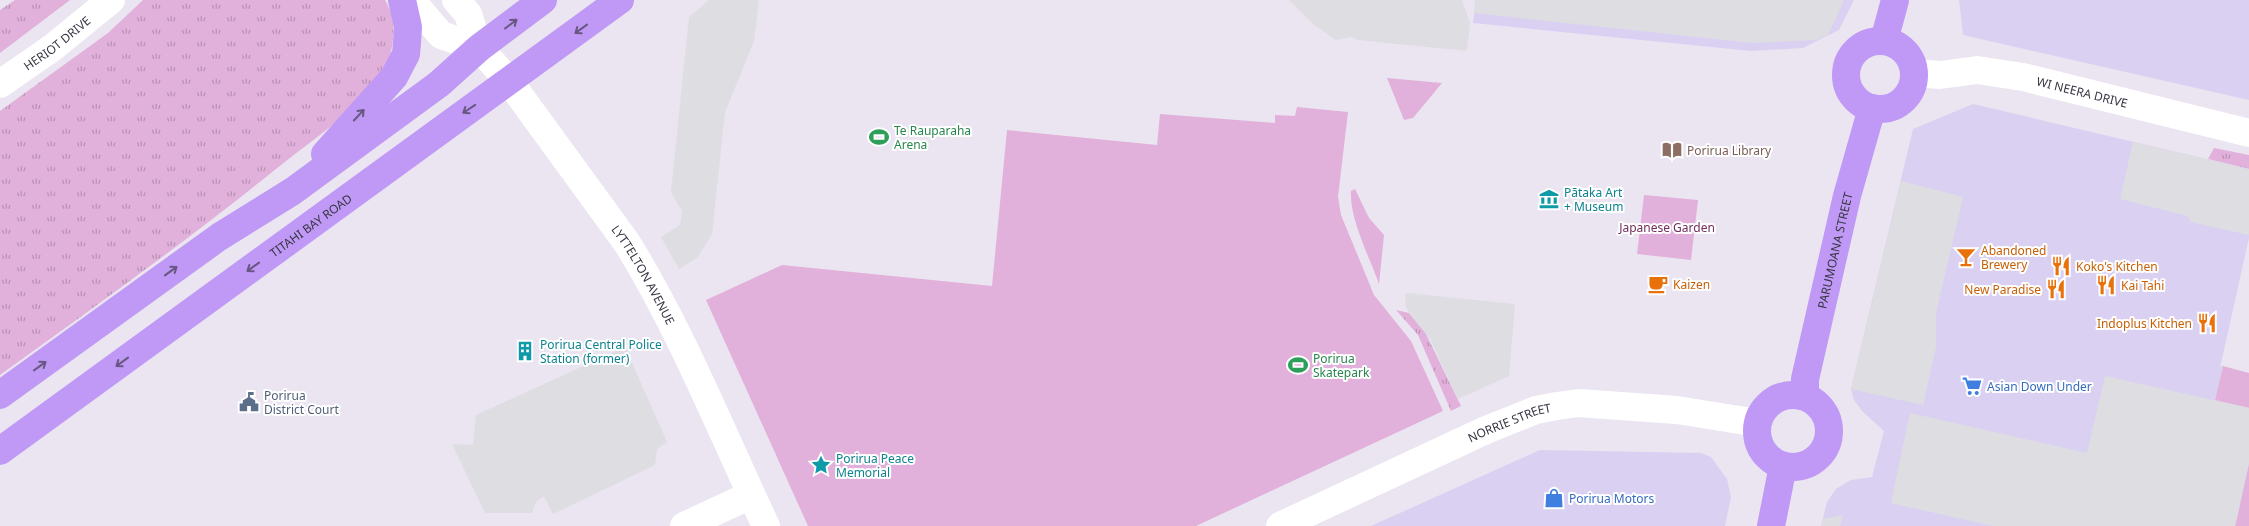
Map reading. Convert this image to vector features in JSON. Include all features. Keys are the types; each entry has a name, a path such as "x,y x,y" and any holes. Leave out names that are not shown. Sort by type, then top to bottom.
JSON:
{"main road":[{"path":"293,191 394,77 406,54 408,27 402,0"},
{"path":"0,395 218,237 293,191 439,84 479,48 543,0"},
{"name":"TITAHI BAY ROAD","path":"0,452 620,0"},
{"path":"1884,41 1895,0"},
{"path":"1884,41 1902,50 1911,60 1914,73 1909,93 1902,101 1882,109 1872,108 1860,102 1851,93 1847,71 1851,58 1858,50 1867,44 1884,41"},
{"name":"PARUMOANA STREET","path":"1805,396 1805,379 1825,291 1872,108"},
{"path":"1791,394 1805,396 1817,403 1825,414 1829,427 1828,441 1821,454 1810,462 1797,467 1783,466 1771,459 1762,449 1758,437 1758,423 1763,410 1778,397 1791,394"},
{"path":"1771,526 1783,466"}],"street":[{"name":"HERIOT DRIVE","path":"0,84 52,48 111,0"},
{"name":"LYTTELTON AVENUE","path":"411,0 441,35 479,48"},
{"name":"LYTTELTON AVENUE","path":"456,0 468,14 479,48 509,81 627,243 642,268 671,320 766,526"},
{"name":"WI NEERA DRIVE","path":"1914,73 1940,76 1976,70 2023,77 2249,133"},
{"name":"NORRIE STREET","path":"1280,526 1536,410 1578,403 1677,410 1758,423"},
{"path":"684,526 751,495"}],"shaded area":[{"path":"709,0 759,0 754,41 725,112 712,234 698,257 679,269 661,237 680,225 682,211 671,192 689,17"},
{"path":"1289,0 1462,0 1470,23 1467,51 1358,40 1351,37 1336,40 1313,24"},
{"path":"1475,0 1844,0 1828,35 1816,40 1752,43 1474,13"},
{"path":"1476,0 1854,0 1839,30 1803,48 1751,51 1473,23"},
{"path":"1959,0 2249,0 2249,100 1963,35"},
{"path":"1973,104 2249,169 2249,238 2220,366 2223,366 2215,400 2249,408 2249,464 2235,526 1821,526 1827,502 1836,489 1851,480 1872,477 1884,431 1862,411 1854,400 1851,389 1913,129"},
{"path":"2133,142 2249,169 2249,235 2191,222 2188,216 2120,199"},
{"path":"1901,181 1963,197 1936,313 1936,347 1923,405 1851,389"},
{"path":"1406,293 1515,304 1509,376 1458,399 1430,339 1409,313 1405,304"},
{"path":"625,347 667,442 657,449 655,465 553,514 544,496 536,502 532,513 485,513 452,444 473,445 476,415"},
{"path":"2105,376 2249,408 2249,463 2235,526 1993,526 1891,503 1910,413 2087,453"},
{"path":"1540,450 1701,453 1711,457 1727,479 1731,497 1725,526 1371,526"},
{"path":"1843,515 1840,526 1821,526 1823,519"}],"green space":[{"path":"15,0 70,0 0,53 0,10"},
{"path":"143,0 385,0 393,21 393,44 381,76 341,118 174,248 0,375 0,111 108,33"},
{"path":"1387,78 1442,83 1413,118 1404,120"},
{"path":"1297,107 1348,112 1338,197 1341,215 1374,295 1411,341 1443,411 1196,526 808,526 706,300 782,265 992,286 1007,130 1157,145 1160,114 1275,123 1275,115 1295,116"},
{"path":"2214,148 2249,155 2249,169 2208,159"},
{"path":"1355,189 1369,218 1384,235 1379,284 1353,213 1351,191"},
{"name":"Japanese Garden","path":"1644,195 1698,200 1691,260 1637,254"},
{"path":"1396,310 1409,313 1425,332 1461,406 1451,411 1418,335"},
{"path":"2223,366 2249,373 2249,408 2215,400"},
{"path":"2249,463 2249,526 2235,526 2237,518"}],"place":[{"name":"Te Rauparaha Arena","path":"879,137"},
{"name":"Porirua Library","path":"1672,150"},
{"name":"Pātaka Art + Museum","path":"1549,199"},
{"name":"Abandoned Brewery","path":"1966,257"},
{"name":"Koko's Kitchen","path":"2061,266"},
{"name":"Kaizen","path":"1658,284"},
{"name":"Kai Tahi","path":"2106,285"},
{"name":"New Paradise","path":"2056,289"},
{"name":"Indoplus Kitchen","path":"2207,323"},
{"name":"Porirua Central Police Station (former)","path":"525,351"},
{"name":"Porirua Skatepark","path":"1298,365"},
{"name":"Asian Down Under","path":"1972,386"},
{"name":"Porirua District Court","path":"249,402"},
{"name":"Porirua Peace Memorial","path":"821,465"},
{"name":"Porirua Motors","path":"1554,498"}]}
